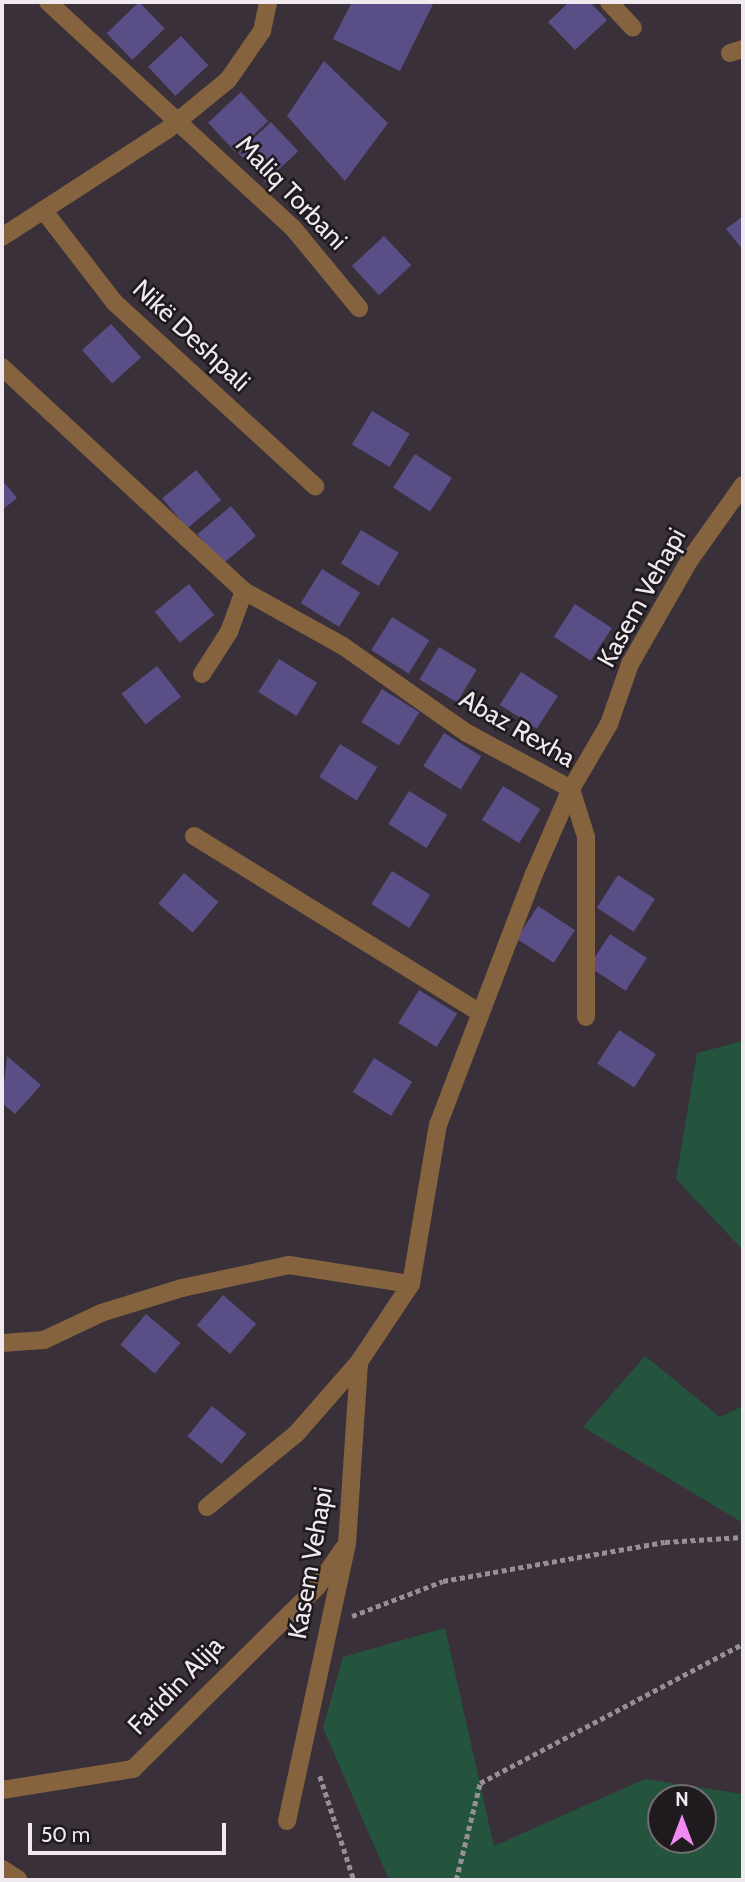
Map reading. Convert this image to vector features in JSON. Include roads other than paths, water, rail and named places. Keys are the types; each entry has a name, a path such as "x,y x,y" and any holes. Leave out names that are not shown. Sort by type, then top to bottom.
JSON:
{"street":[{"name":"Maliq Torbani","path":"47,2 180,118 293,228 359,308"},
{"path":"2,216 8,233 180,118 228,80 262,31 268,2"},
{"path":"609,2 633,28"},
{"name":"Nikë Deshpali","path":"44,211 114,302 315,486"},
{"name":"Abaz Rexha","path":"2,367 244,591 343,646 467,733 570,789 586,838 586,1017"},
{"name":"Kasem Vehapi","path":"287,1821 327,1626 347,1544 359,1363 411,1284 438,1125 478,1012 570,789 609,724 643,641 689,561 743,485"},
{"path":"202,674 229,632 244,591"},
{"path":"194,836 478,1012"},
{"path":"2,1343 44,1340 101,1313 182,1288 289,1265 411,1284"},
{"path":"207,1507 296,1434 359,1363"},
{"name":"Faridin Alija","path":"2,1790 133,1769 317,1587 347,1544"}]}
